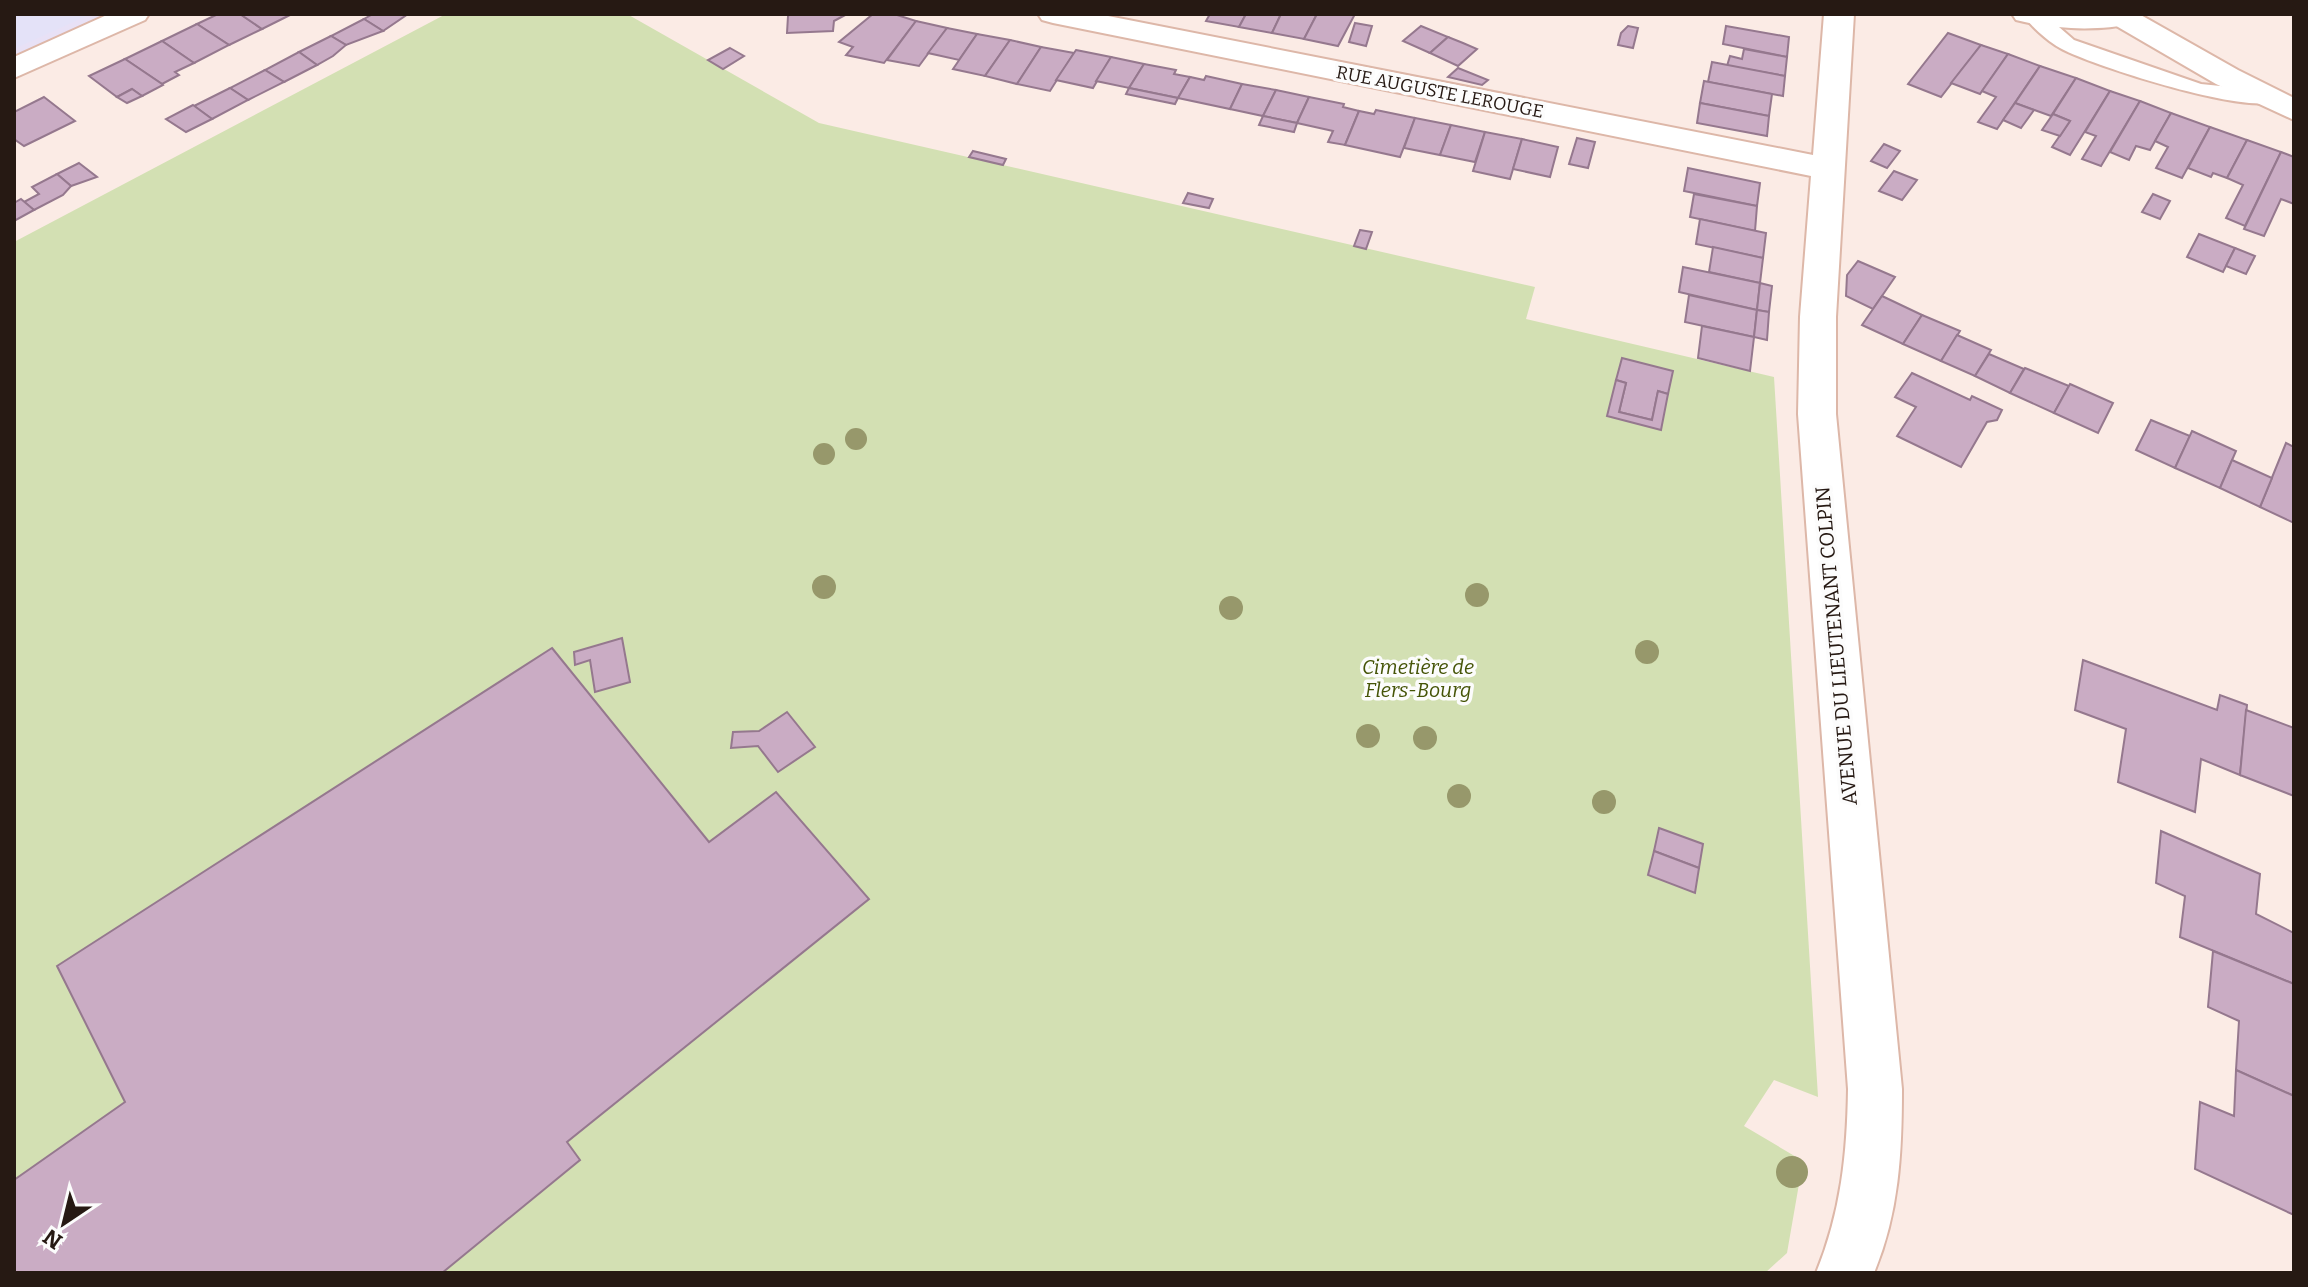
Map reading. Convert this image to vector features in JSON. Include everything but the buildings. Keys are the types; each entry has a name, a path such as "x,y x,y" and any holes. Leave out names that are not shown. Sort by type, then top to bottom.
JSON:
{"street":[{"path":"14,69 134,14"},
{"name":"RUE AUGUSTE LEROUGE","path":"1053,14 1828,169"},
{"name":"AVENUE DU LIEUTENANT COLPIN","path":"1839,14 1818,317 1817,414 1875,1089 1875,1155 1868,1209 1845,1273"},
{"path":"2165,14 2286,96"},
{"path":"2030,15 2124,15 2286,96"}],"lane":[{"path":"2030,15 2067,44 2183,85 2222,94 2286,96"}],"shaded area":[{"path":"14,14 137,14 14,72"},
{"path":"14,14 91,14 14,49"}],"green space":[{"name":"Cimetière de Flers-Bourg","path":"446,14 627,14 819,123 1535,287 1526,319 1774,377 1818,1097 1774,1080 1744,1126 1803,1161 1787,1253 1765,1273 14,1273 14,242"}]}
